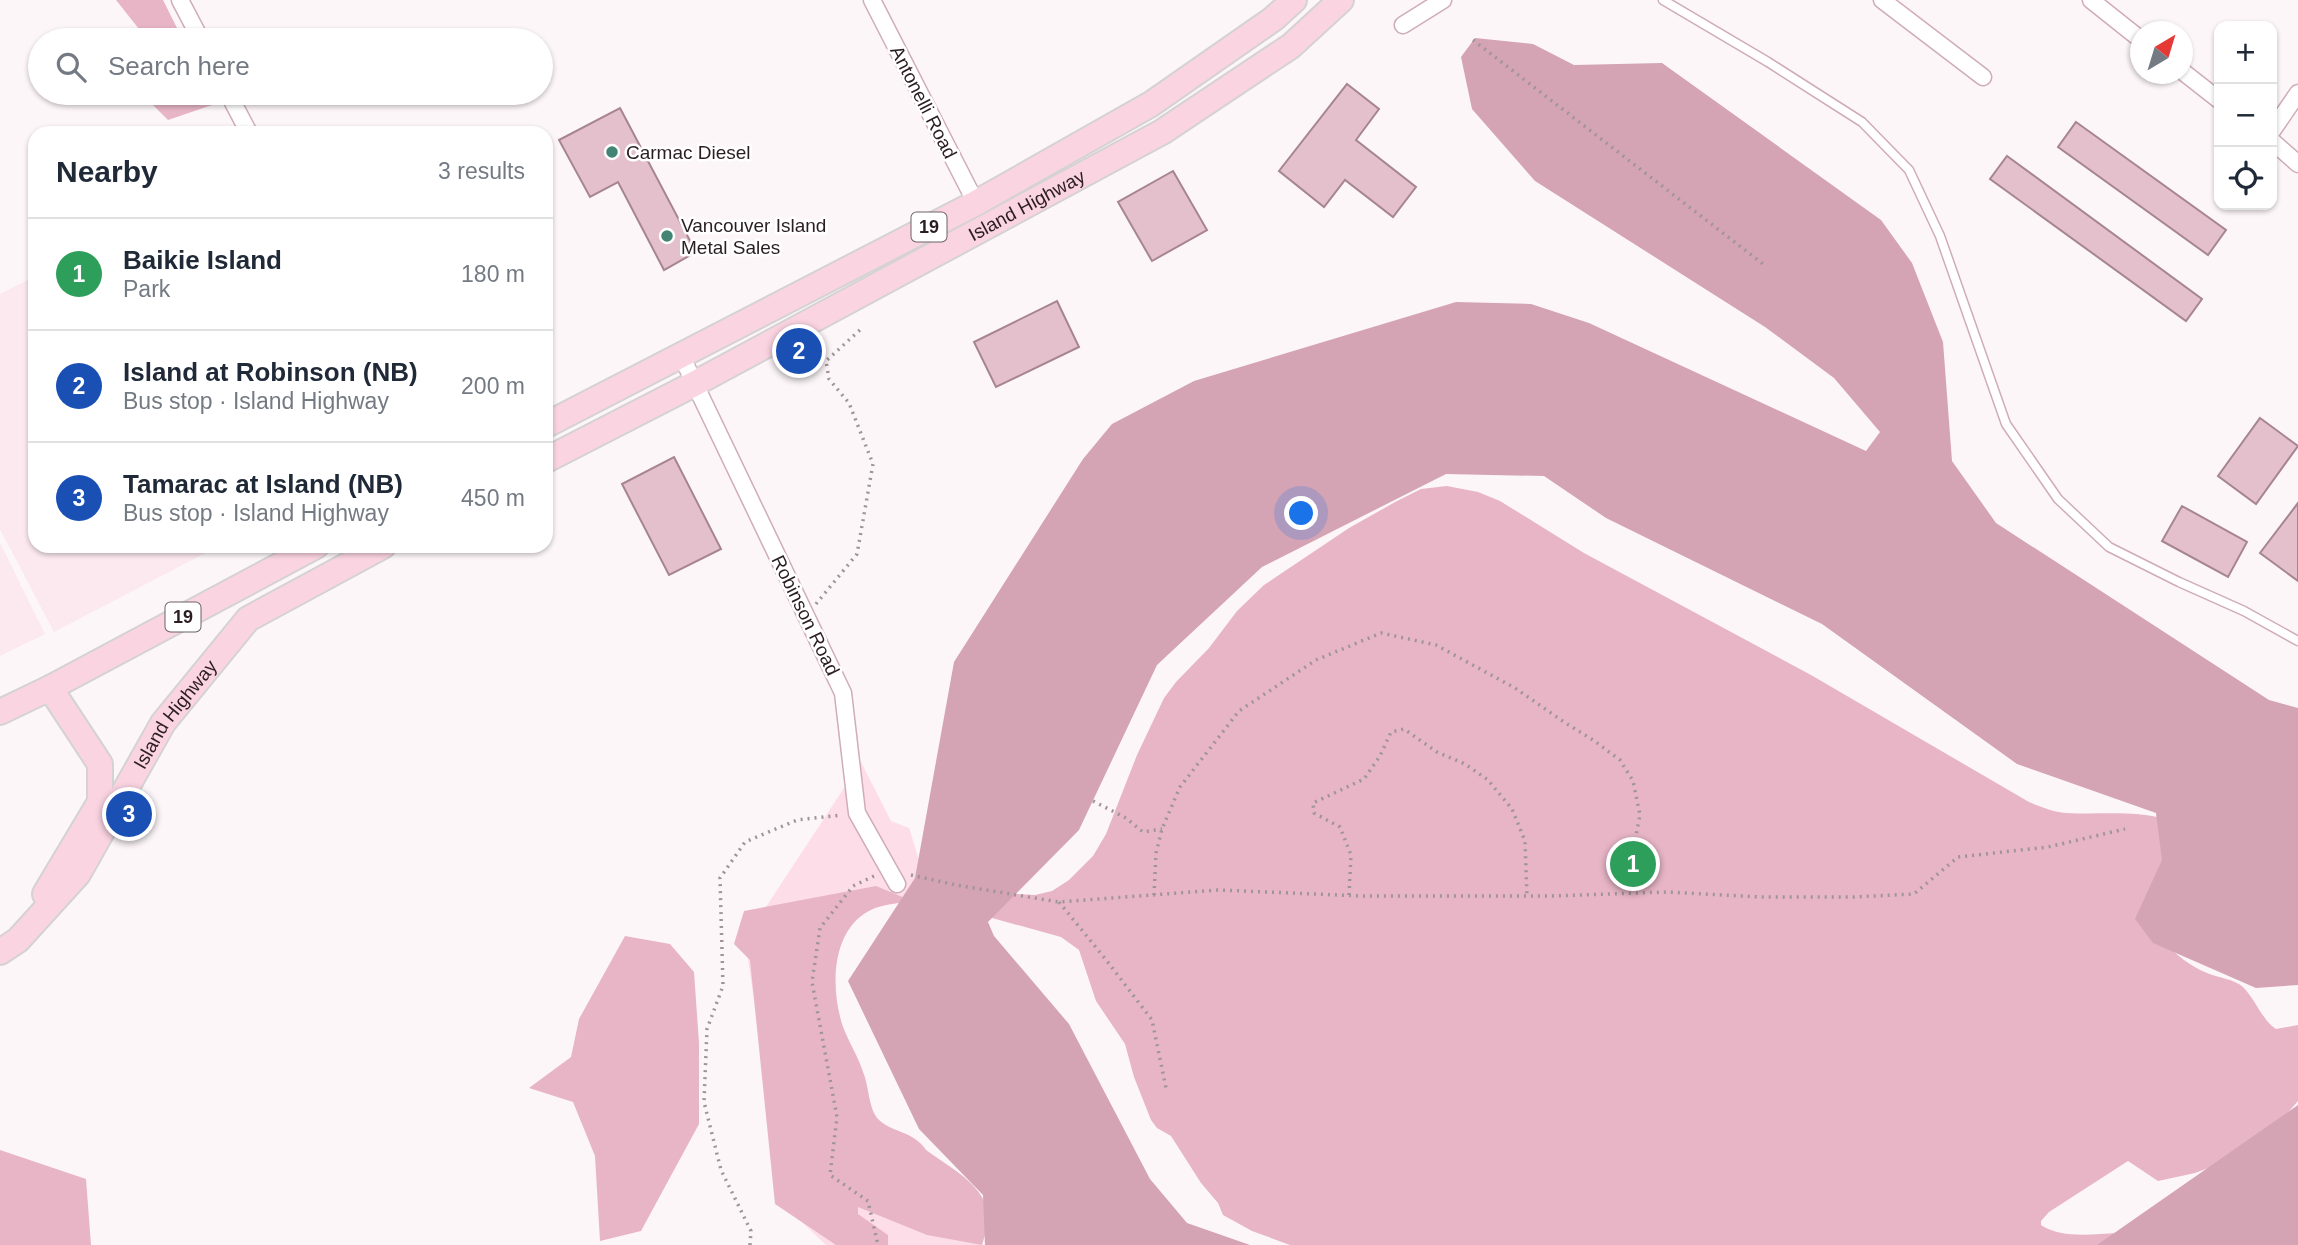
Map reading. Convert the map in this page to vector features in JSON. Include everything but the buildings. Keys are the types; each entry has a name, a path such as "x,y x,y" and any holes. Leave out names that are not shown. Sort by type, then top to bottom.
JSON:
{"main road":[{"name":"Island Highway","path":"553,421 976,203 1151,104 1273,19 1294,0"},
{"name":"Island Highway","path":"553,456 694,384 1162,132 1291,46 1341,0"},
{"name":"19","path":"0,712 303,553"},
{"name":"Island Highway","path":"9,946 78,874 163,723 248,619 370,553"},
{"path":"9,946 100,803 100,764 50,688"}],"street":[{"path":"180,0 195,28"},
{"name":"Antonelli Road","path":"872,0 976,203"},
{"path":"1403,25 1443,0"},
{"path":"1882,0 1983,77"},
{"path":"2091,0 2130,30"},
{"path":"2193,80 2214,96"},
{"path":"2277,124 2298,93"},
{"path":"234,105 245,126"},
{"path":"2277,145 2298,164"},
{"name":"Robinson Road","path":"681,355 843,693 857,813 897,884"}],"lane":[{"path":"1662,0 1768,62 1862,122 1909,170 1940,236 2006,424 2058,499 2109,547 2179,583 2244,611 2298,641"}],"path":[{"path":"1473,40 1763,264"},
{"path":"806,616 857,554 873,464 849,403 829,379 826,361 861,329"},
{"path":"1154,895 1156,853 1161,829 1180,787 1239,711 1316,660 1381,632 1436,645 1515,688 1620,760 1633,780 1640,815 1631,861 1632,893"},
{"path":"1349,895 1351,855 1340,827 1314,813 1313,803 1364,779 1380,756 1391,732 1404,729 1437,752 1465,764 1488,780 1512,809 1525,841 1527,896"},
{"path":"1093,801 1126,818 1143,832 1161,829"},
{"path":"750,1245 751,1231 721,1170 704,1102 708,1029 723,986 720,878 745,842 797,820 857,813"},
{"path":"878,1245 868,1201 830,1175 837,1117 812,982 820,928 853,886 888,869 956,886 1059,902 1217,890 1349,895 1527,896 1668,892 1760,897 1853,897 1914,894 1958,857 2048,848 2125,830"},
{"path":"1059,902 1152,1020 1166,1088"}],"shaded area":[{"path":"116,0 163,0 177,28 138,28"},
{"path":"1475,38 1533,44 1574,65 1662,63 1881,220 1912,263 1943,342 1952,461 1996,523 2269,700 2298,708 2298,985 2256,988 2153,943 2135,919 2162,860 2156,813 2017,764 1822,624 1606,518 1544,476 1446,474 1262,567 1157,665 1079,830 988,922 994,936 1069,1024 1150,1179 1187,1223 1250,1245 985,1245 983,1195 919,1129 848,981 915,878 954,662 1083,459 1112,424 1194,381 1456,302 1531,304 1589,323 1866,451 1880,432 1834,378 1765,327 1535,181 1472,109 1461,57"},
{"path":"153,105 212,105 168,120"},
{"path":"28,280 28,553 206,553 54,632 0,529 0,294"},
{"path":"1447,486 1478,492 1500,501 1584,553 1811,675 2029,802 2061,812 2128,814 2165,819 2164,941 2195,967 2243,987 2267,1021 2276,1029 2298,1025 2298,1101 2285,1116 2211,1167 2158,1181 2128,1161 2049,1212 2041,1221 2041,1225 2049,1229 2068,1234 2117,1233 2105,1245 1290,1245 1252,1231 1223,1215 1218,1203 1201,1183 1171,1136 1157,1128 1151,1120 1134,1077 1125,1044 1096,1001 1079,950 1061,937 992,918 1001,893 1035,895 1052,891 1069,880 1093,856 1106,834 1137,755 1164,698 1209,648 1237,611 1264,585 1349,528 1397,501 1421,489"},
{"path":"0,543 45,634 0,656"},
{"path":"861,762 891,821 909,828 921,866 912,901 875,908 860,917 849,929 837,960 836,995 839,1012 845,1033 861,1066 877,1118 888,1127 921,1143 926,1150 963,1176 975,1188 982,1245 826,1245 784,1205 745,939"},
{"path":"876,886 912,901 875,908 860,917 849,929 837,960 836,995 843,1027 861,1066 877,1118 888,1127 921,1143 926,1150 968,1180 983,1199 988,1223 982,1245 927,1235 858,1207 858,1214 888,1235 888,1245 836,1245 775,1204 750,960 734,944 744,911"},
{"path":"625,936 670,944 694,972 699,1043 699,1124 641,1231 600,1241 595,1156 573,1102 529,1088 571,1057 579,1019"},
{"path":"2298,1105 2298,1245 2097,1245 2288,1112"},
{"path":"0,1150 86,1179 91,1245 0,1245"}],"place":[{"name":"Carmac Diesel","path":"612,152"},
{"name":"Vancouver Island Metal Sales","path":"667,236"},
{"name":"Island at Robinson (NB)","path":"799,351"},
{"name":"Tamarac at Island (NB)","path":"129,814"},
{"name":"Baikie Island","path":"1633,864"}]}
